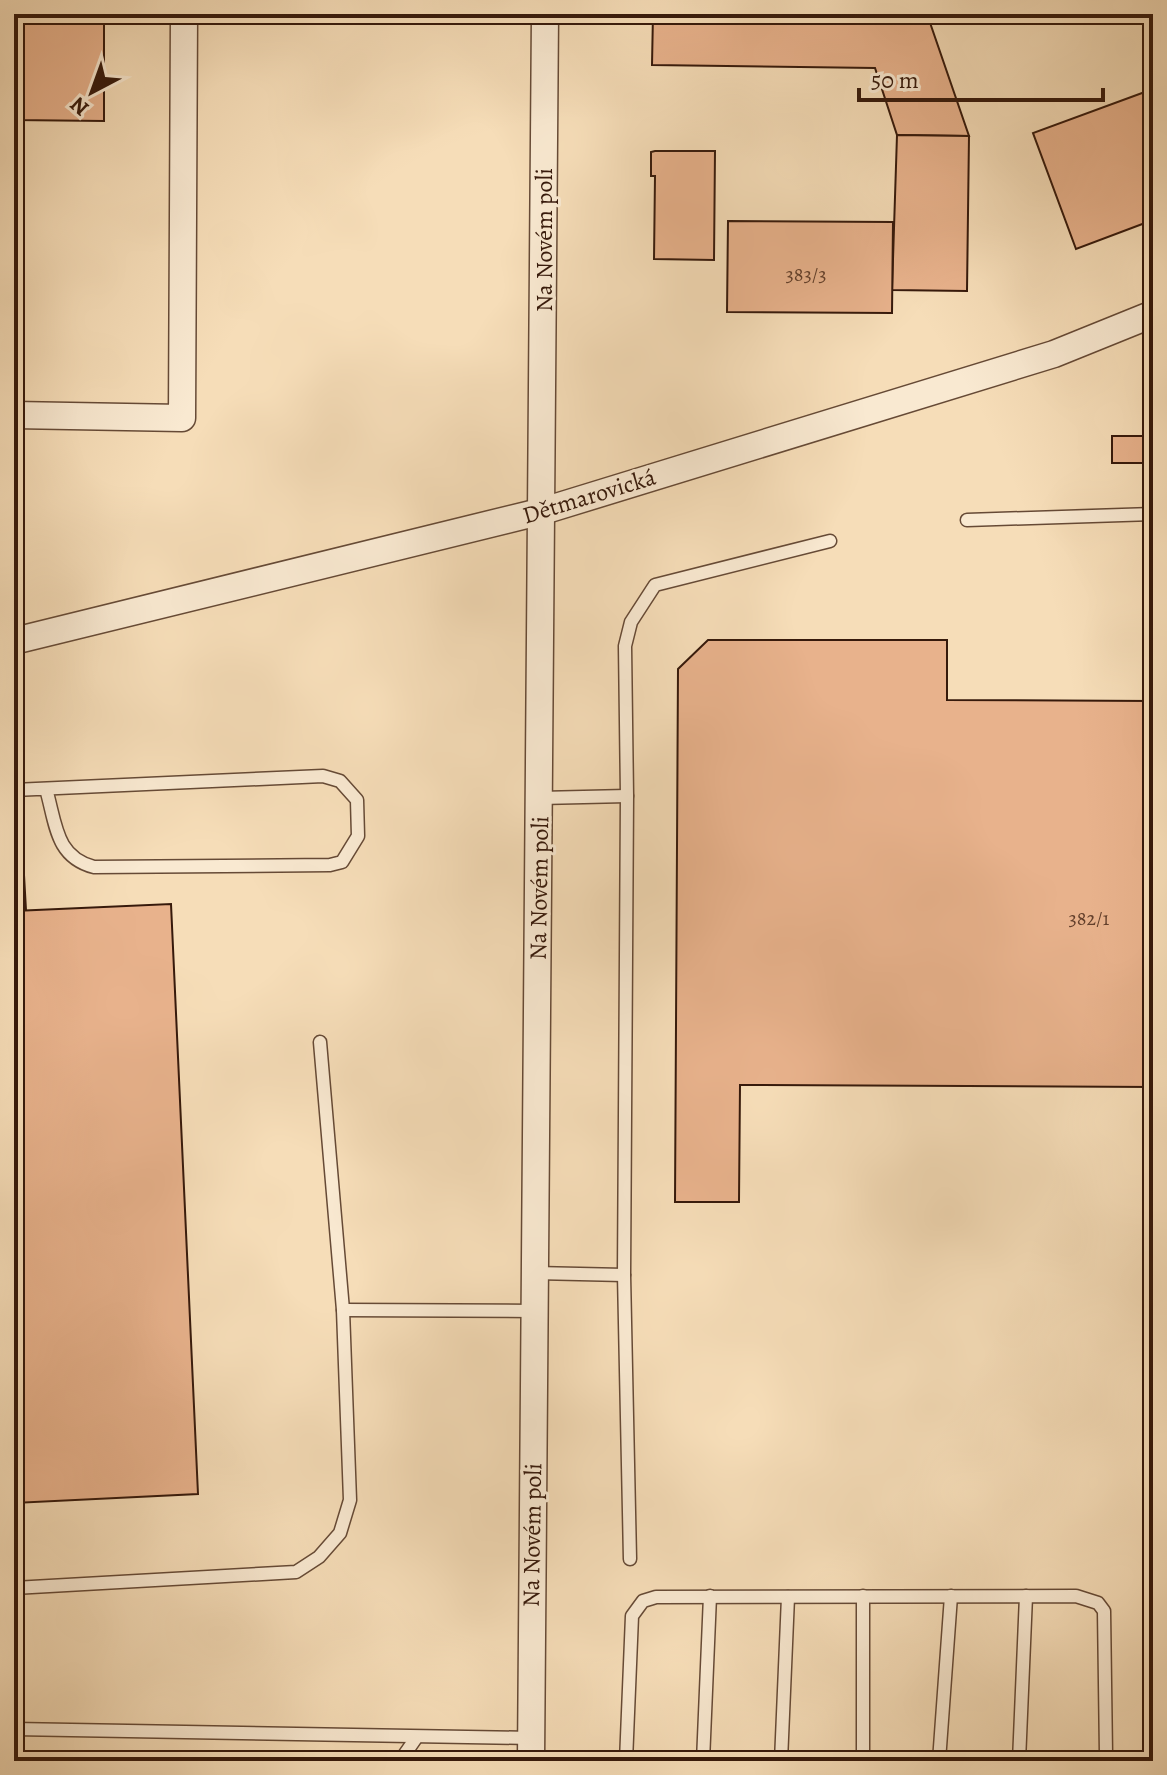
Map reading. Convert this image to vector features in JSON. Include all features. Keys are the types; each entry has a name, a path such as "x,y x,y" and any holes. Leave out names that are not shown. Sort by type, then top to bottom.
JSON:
{"street":[{"path":"14,415 182,418 184,14"},
{"name":"Na Novém poli","path":"531,1750 545,14"},
{"name":"Dětmarovická","path":"14,641 543,511 1054,354 1153,314"}],"lane":[{"path":"967,520 1153,514"},
{"path":"630,1559 624,1275 625,646 631,622 655,585 830,541"},
{"path":"14,790 323,776 340,781 357,800 358,836 342,862 330,865 94,867 80,863 62,845 46,789"},
{"path":"540,798 627,796"},
{"path":"14,1588 296,1572 319,1557 340,1533 350,1500 343,1310 320,1042"},
{"path":"535,1273 624,1275"},
{"path":"343,1310 534,1311"},
{"path":"626,1761 632,1616 643,1601 656,1597 710,1596 1076,1596 1098,1603 1104,1611 1106,1755 1103,1761"},
{"path":"703,1761 710,1596"},
{"path":"863,1596 863,1761"},
{"path":"939,1761 951,1596"},
{"path":"1019,1761 1026,1596"},
{"path":"781,1761 788,1597"},
{"path":"14,1729 416,1738 531,1750"},
{"path":"400,1761 416,1738"}],"building":[{"path":"14,14 104,14 104,121 14,120"},
{"path":"653,14 927,14 969,136 897,135 875,68 652,65"},
{"path":"1153,89 1153,220 1076,249 1033,133"},
{"path":"897,135 969,136 967,291 892,290"},
{"path":"715,151 714,260 654,259 655,176 651,176 651,152"},
{"path":"728,221 893,222 892,313 727,312"},
{"path":"1112,436 1145,436 1145,463 1112,463"},
{"path":"708,640 947,640 947,700 1153,701 1153,1087 740,1085 739,1202 675,1202 678,669"},
{"path":"22,840 26,910 14,911 14,841"},
{"path":"171,904 198,1494 14,1503 14,911"}]}
